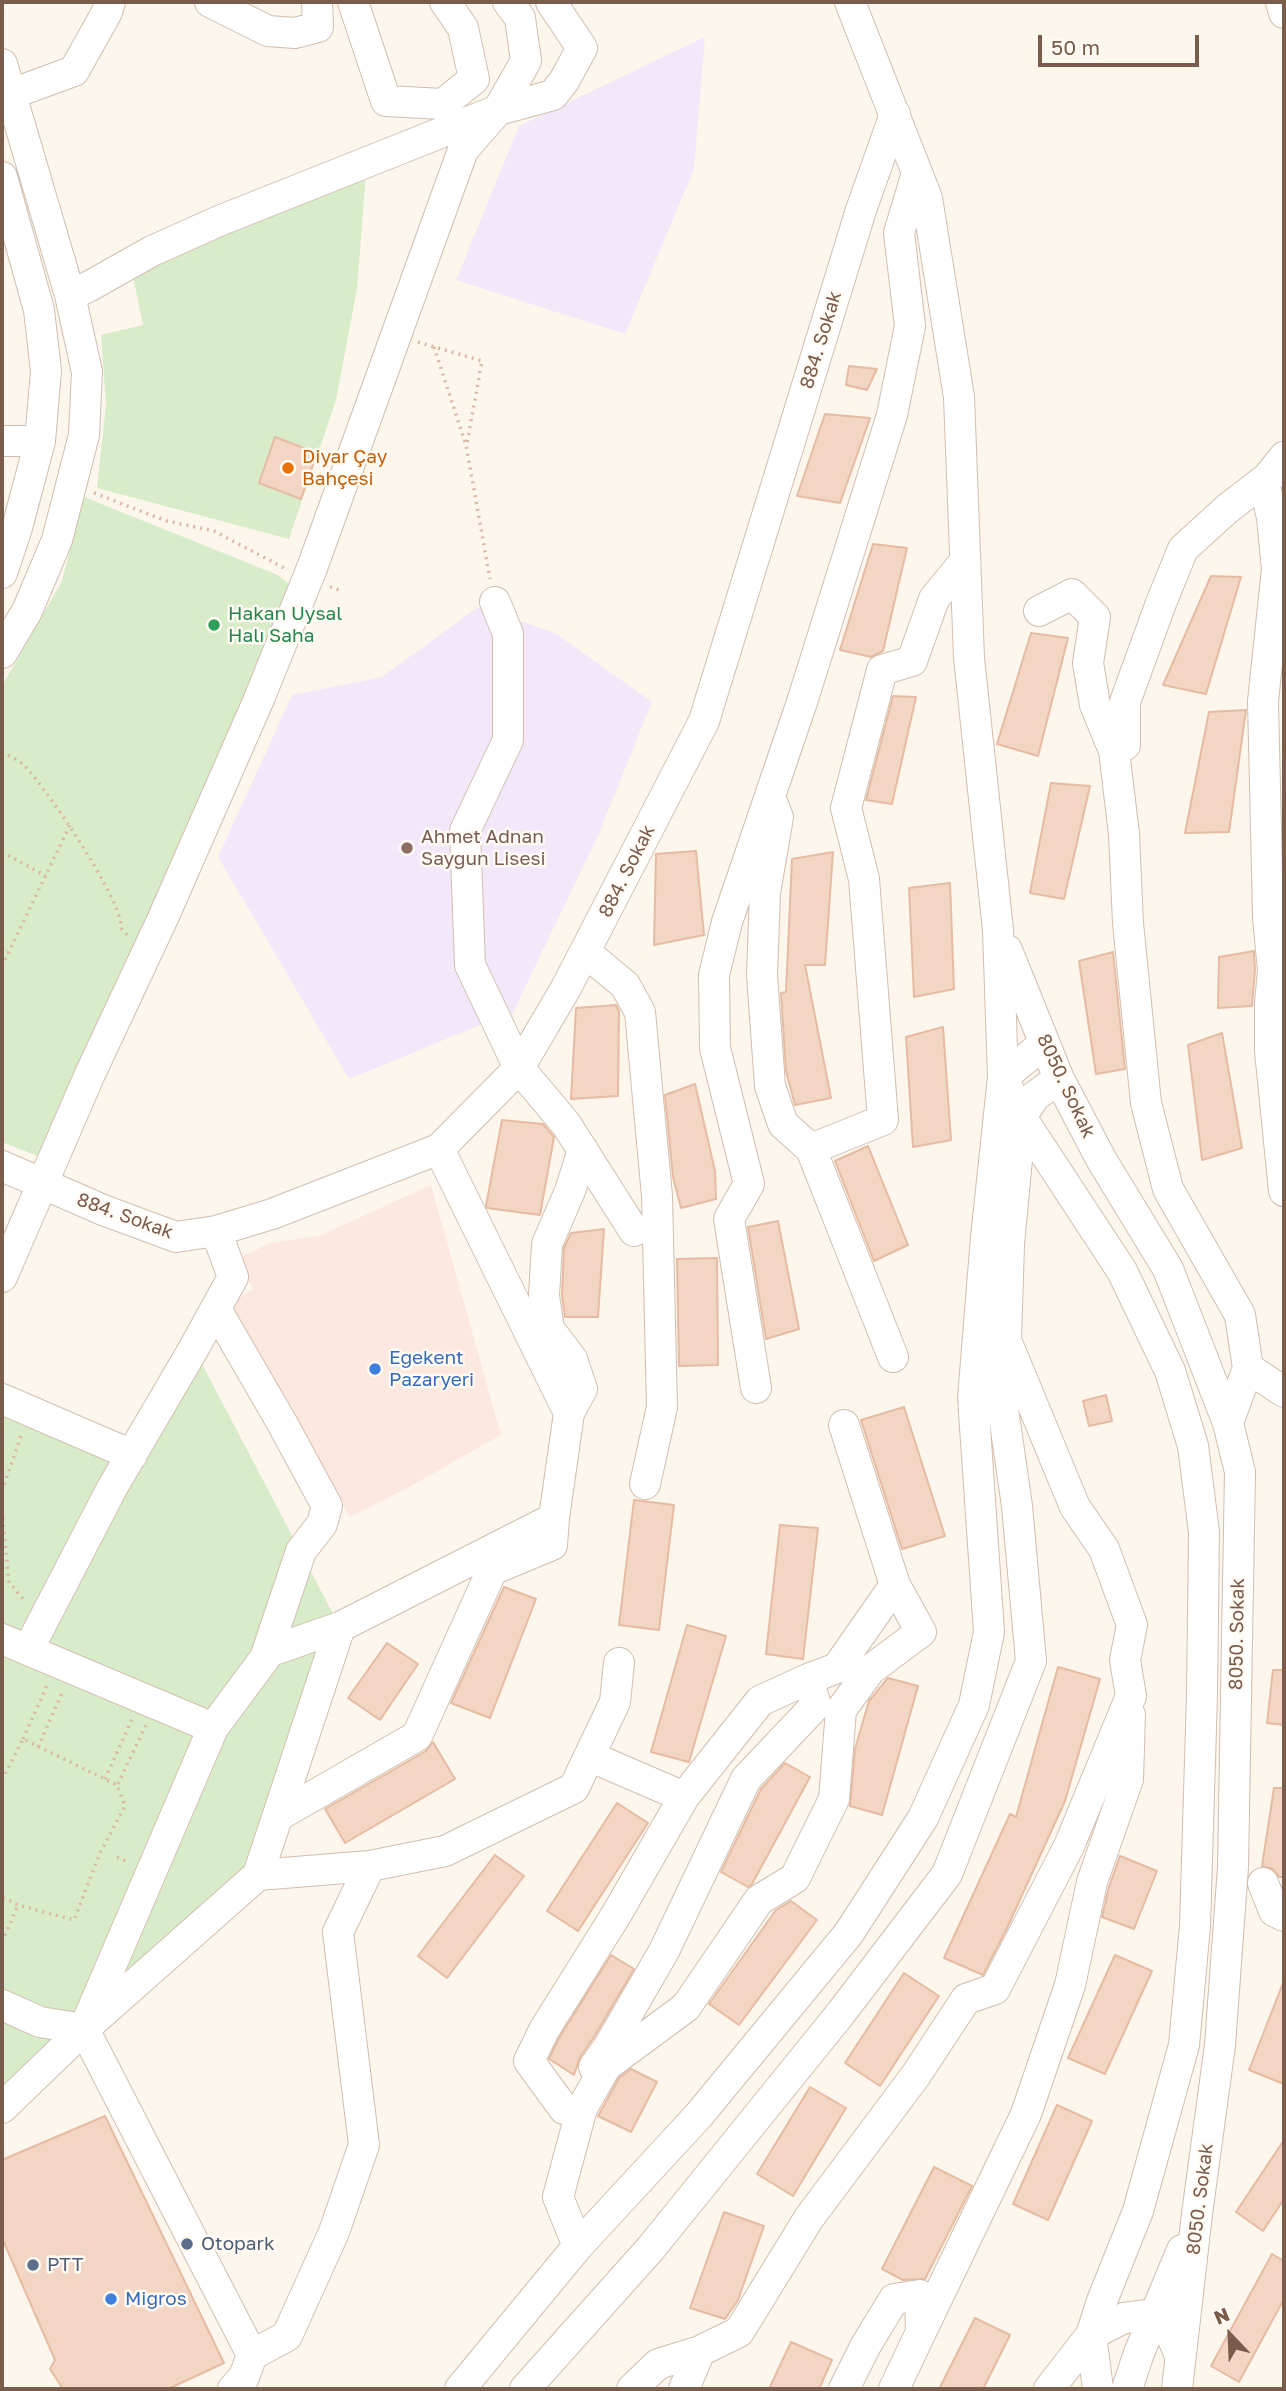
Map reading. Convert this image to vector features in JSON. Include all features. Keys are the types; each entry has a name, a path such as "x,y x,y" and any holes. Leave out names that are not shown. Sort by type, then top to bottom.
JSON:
{"street":[{"path":"11,94 74,71 110,2"},
{"path":"210,2 268,31 295,33 318,27 317,2"},
{"path":"353,2 386,101 443,104 474,79 463,28 445,2"},
{"path":"2,1277 259,699 312,568 463,150 498,110 526,61 520,18 508,2"},
{"path":"69,295 152,250 219,221 498,110 553,95 582,48 551,2"},
{"path":"460,2389 578,2246 699,2115 849,1933 923,1818 974,1705 989,1632 973,1398 1003,1077 998,930 969,658 959,397 927,198 850,2"},
{"path":"1282,2 1284,13"},
{"path":"2,64 69,295 87,372 85,435 57,540 14,605 2,653"},
{"name":"884. Sokak","path":"2,1166 176,1237 216,1231 272,1214 439,1149 519,1068 585,951 704,721 861,210 895,114"},
{"path":"756,1388 729,1219 749,1184 715,1048 714,975 727,922 806,690 892,415 909,326 900,233 917,173"},
{"path":"2,177 39,310 46,371 40,441 2,573"},
{"path":"2,441 40,441"},
{"path":"1114,751 1125,745 1125,702 1183,549 1227,509 1274,473 1284,457"},
{"path":"1274,473 1272,518 1277,569 1263,701 1268,917 1273,970 1269,1003 1269,1051 1284,1191"},
{"path":"811,1149 883,1120 864,879 846,808 882,670 912,661 934,600 965,561"},
{"path":"1039,611 1072,594 1095,617 1088,663 1095,705 1114,751 1125,834 1128,923 1146,1103 1168,1189 1240,1315 1248,1368 1228,1423"},
{"path":"495,602 508,634 508,740 465,831 470,965 519,1068 566,1124 634,1231"},
{"path":"769,797 778,817 765,893 762,975 770,1086 783,1124 811,1149 893,1357"},
{"name":"8050. Sokak","path":"998,930 1059,1079 1101,1158 1168,1269 1228,1423 1240,1472 1233,1867 1220,2045 1177,2389"},
{"path":"585,951 625,985 640,1012 657,1196 662,1407 645,1483"},
{"path":"1003,1077 1044,1044"},
{"name":"8050. Sokak","path":"1003,1077 1021,1117 1122,1271 1170,1371 1192,1446 1204,1532 1195,1926 1184,2045 1138,2211 1101,2301 1091,2335 1098,2389"},
{"path":"525,2389 659,2238 841,2013 947,1874 1031,1661 1017,1506 1001,1395 1006,1342 1009,1244 1021,1117 1035,1096 1059,1079"},
{"path":"439,1149 569,1413"},
{"path":"278,1816 416,1736 492,1570 552,1545 569,1413 582,1389 572,1359 549,1329 544,1296 547,1244 570,1191 583,1150"},
{"path":"213,1728 15,1645 132,1455 233,1277 216,1231"},
{"path":"84,2029 213,1728 268,1652 301,1551 322,1524 327,1506 216,1310"},
{"path":"894,2389 1026,2114 1070,1985 1092,1882 1128,1779 1131,1696 1125,1660 1132,1625 1104,1549 1075,1507 1006,1342"},
{"path":"1248,1368 1284,1392"},
{"path":"2,1399 132,1455"},
{"path":"558,2197 583,2108 606,2066 686,2007 759,1900 794,1878 834,1799 841,1710 870,1670 921,1632 895,1585 844,1425"},
{"path":"268,1652 340,1627 554,1518"},
{"path":"564,2109 528,2061 684,1797 760,1701 837,1668 895,1585"},
{"path":"2,2108 84,2029 258,1875 340,1627"},
{"path":"258,1875 370,1866 445,1851 574,1788 615,1702 619,1663"},
{"path":"578,2246 558,2197 551,2165 564,2109 609,2046 664,1951 746,1779 816,1705 808,1679"},
{"path":"632,2389 657,2364 700,2351 739,2332 808,2218 916,2075 966,1999 995,1989 1069,1846 1131,1696"},
{"path":"589,1756 684,1797"},
{"path":"233,2389 244,2377 252,2355 287,2336 334,2232 364,2145 338,1932 370,1866"},
{"path":"1263,1883 1273,1912 1284,1916"},
{"path":"2,2005 40,2022 84,2029"},
{"path":"84,2029 252,2355"},
{"path":"1127,2389 1139,2353 1197,2214"},
{"path":"844,2389 866,2345 894,2299 920,2295 921,2332"},
{"path":"1049,2389 1091,2335 1124,2318 1156,2314 1167,2324 1181,2360"},
{"path":"684,2389 700,2351"}],"path":[{"path":"413,340 482,361 466,445"},
{"path":"434,346 466,445 495,602"},
{"path":"86,490 167,521 214,531 275,562"},
{"path":"2,752 22,763 70,825 122,920"},
{"path":"2,966 70,825"},
{"path":"2,852 46,876"},
{"path":"2,1491 22,1432"},
{"path":"2,1511 9,1582 24,1597 24,1607"},
{"path":"2,1780 65,1666"},
{"path":"38,1746 65,1666"},
{"path":"105,1779 149,1701"},
{"path":"2,1896 18,1905 74,1920 100,1853 125,1807 117,1785 149,1701"},
{"path":"23,1739 117,1785"},
{"path":"2,1942 18,1905"}],"shaded area":[{"path":"705,37 694,169 625,334 456,280 519,126"},
{"name":"Ahmet Adnan Saygun Lisesi","path":"478,607 555,633 652,702 598,836 505,1029 485,1023 349,1079 218,857 292,695 382,677"},
{"name":"Egekent Pazaryeri","path":"431,1185 501,1435 350,1517 230,1303 253,1289 237,1259 270,1243 319,1236"}],"green space":[{"path":"366,173 357,289 336,400 289,539 97,488 106,404 101,335 143,325 132,272"},
{"path":"84,497 278,575 292,586 283,614 40,1157 2,1142 2,686 62,581"},
{"path":"201,1362 340,1627 249,1881 2,2109 2,1402 127,1463"}],"building":[{"path":"849,366 877,369 867,390 846,385"},
{"path":"825,414 870,418 840,503 797,496"},
{"name":"Diyar Çay Bahçesi","path":"275,437 317,453 301,499 259,483"},
{"path":"873,544 907,548 883,651 871,657 840,650"},
{"path":"1211,576 1241,577 1206,694 1163,685"},
{"path":"1031,633 1068,638 1038,756 997,744"},
{"path":"893,696 916,697 892,804 866,800"},
{"path":"1246,710 1229,832 1185,833 1209,712"},
{"path":"1051,783 1090,786 1064,899 1030,893"},
{"path":"696,851 704,935 654,945 656,854"},
{"path":"833,852 825,965 805,965 831,1098 795,1105 786,1071 781,993 786,992 792,859"},
{"path":"950,883 954,989 914,997 909,888"},
{"path":"1254,951 1252,1006 1218,1008 1219,957"},
{"path":"1113,952 1125,1069 1096,1074 1079,961"},
{"path":"616,1005 619,1011 618,1096 571,1099 576,1008"},
{"path":"943,1027 951,1140 913,1147 906,1037"},
{"path":"1222,1033 1242,1148 1202,1160 1188,1045"},
{"path":"695,1084 715,1171 716,1199 681,1208 673,1177 665,1095"},
{"path":"502,1120 543,1124 554,1137 540,1215 486,1206"},
{"path":"868,1146 908,1245 874,1261 835,1161"},
{"path":"778,1221 799,1329 766,1339 748,1227"},
{"path":"604,1229 598,1317 565,1317 562,1295 564,1248 571,1233"},
{"path":"717,1258 718,1365 679,1366 677,1259"},
{"path":"1106,1395 1112,1421 1089,1426 1083,1401"},
{"path":"904,1407 945,1536 902,1549 861,1420"},
{"path":"634,1500 674,1505 659,1630 619,1625"},
{"path":"780,1525 818,1528 803,1659 766,1654"},
{"path":"504,1587 536,1599 490,1718 451,1703"},
{"path":"687,1625 726,1636 689,1762 651,1752"},
{"path":"387,1643 418,1664 380,1720 348,1698"},
{"path":"1058,1667 1100,1679 1065,1801 983,1975 944,1958 1010,1814 1016,1817"},
{"path":"1273,1670 1284,1670 1284,1725 1267,1723"},
{"path":"888,1678 918,1686 882,1815 850,1806 855,1749 869,1701"},
{"path":"433,1742 455,1779 345,1843 325,1809 426,1751"},
{"path":"785,1763 810,1777 748,1887 721,1872 761,1789"},
{"path":"1274,1788 1284,1788 1284,1877 1279,1877 1273,1869 1262,1866"},
{"path":"617,1803 648,1823 578,1931 547,1911"},
{"path":"495,1855 524,1876 447,1978 418,1956"},
{"path":"1120,1856 1157,1871 1134,1929 1102,1917"},
{"path":"791,1901 817,1920 739,2025 709,2004 776,1910"},
{"path":"611,1955 634,1969 580,2057 574,2075 549,2059 559,2038"},
{"path":"1115,1955 1152,1971 1105,2074 1068,2058"},
{"path":"904,1973 939,1996 880,2086 845,2063"},
{"path":"1284,1983 1284,2084 1249,2070"},
{"path":"631,2069 657,2082 631,2132 598,2116 619,2078"},
{"path":"810,2087 846,2108 793,2196 757,2174"},
{"path":"1057,2105 1092,2121 1048,2220 1013,2204"},
{"name":"Migros","path":"105,2116 224,2363 168,2389 63,2389 50,2369 55,2360 2,2238 2,2160"},
{"path":"1284,2140 1284,2199 1263,2231 1236,2212"},
{"path":"934,2167 972,2186 925,2279 903,2280 882,2269"},
{"path":"724,2212 764,2226 738,2300 725,2319 690,2308"},
{"path":"1272,2254 1284,2261 1284,2299 1239,2382 1211,2366"},
{"path":"975,2318 1010,2335 983,2389 939,2389"},
{"path":"791,2342 832,2360 819,2389 769,2389"}],"place":[{"name":"Diyar Çay Bahçesi","path":"288,468"},
{"name":"Hakan Uysal Halı Saha","path":"214,625"},
{"name":"Ahmet Adnan Saygun Lisesi","path":"407,848"},
{"name":"Egekent Pazaryeri","path":"375,1369"},
{"name":"Otopark","path":"187,2244"},
{"name":"PTT","path":"33,2265"},
{"name":"Migros","path":"111,2299"}]}
